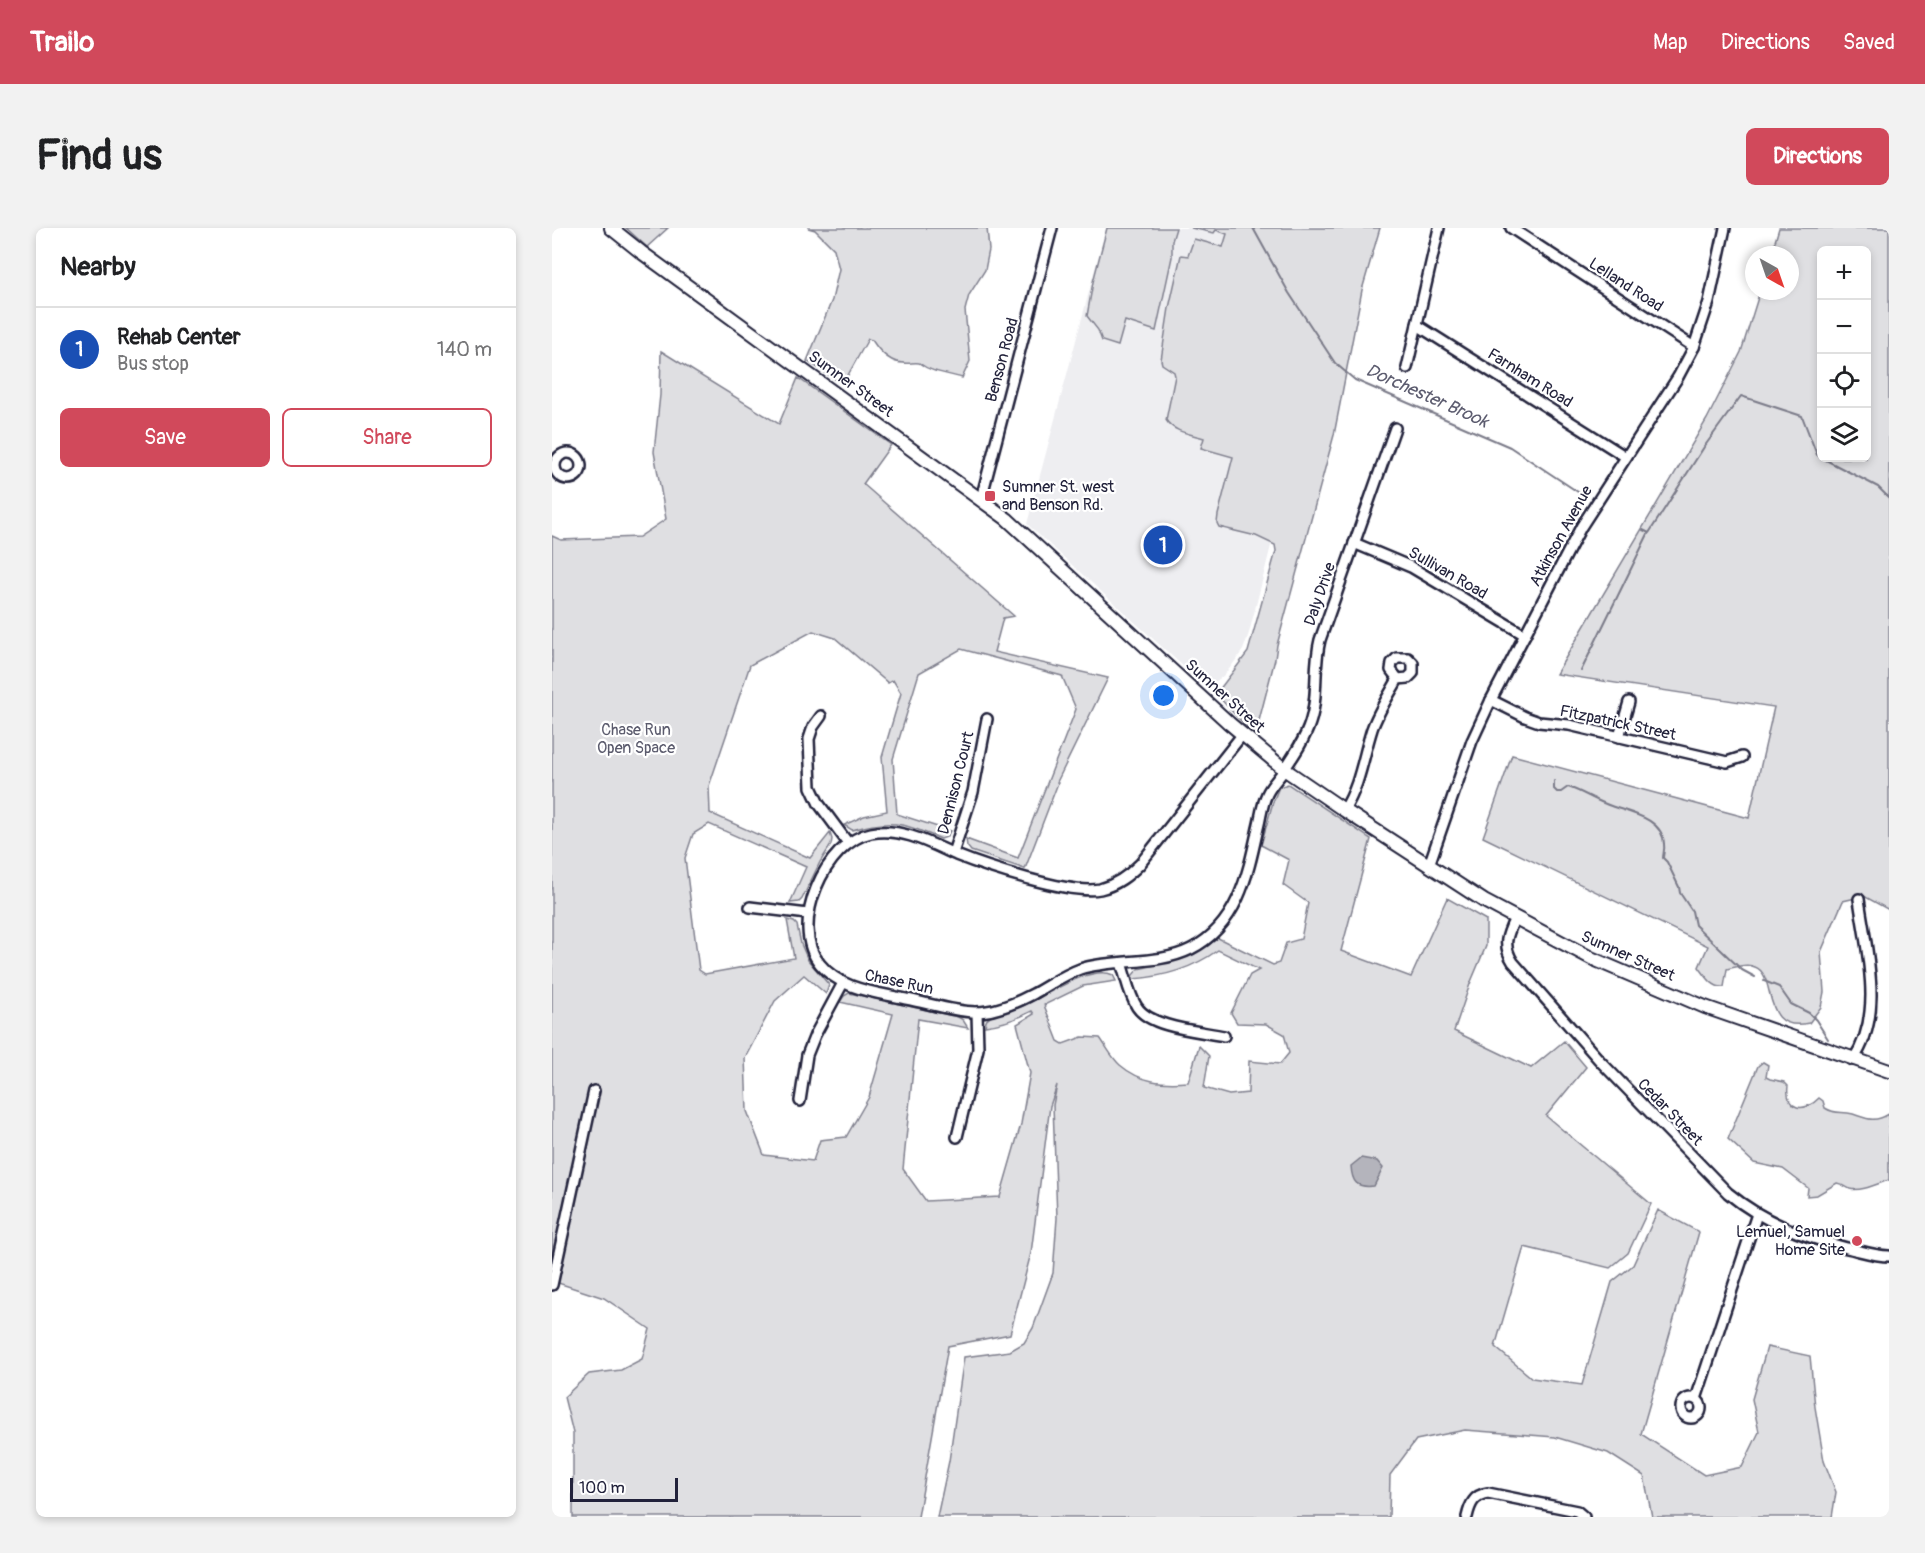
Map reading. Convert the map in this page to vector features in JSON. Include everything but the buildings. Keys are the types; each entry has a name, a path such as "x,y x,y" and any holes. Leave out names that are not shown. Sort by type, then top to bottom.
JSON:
{"main road":[{"name":"Sumner Street","path":"611,228 981,499 1033,541 1242,735 1284,769 1344,810 1515,918 1591,958 1678,996 1889,1071"}],"street":[{"name":"Benson Road","path":"981,499 1053,228"},
{"path":"1407,368 1439,228"},
{"name":"Lelland Road","path":"1511,228 1694,347"},
{"name":"Atkinson Avenue","path":"1429,865 1472,741 1491,700 1581,527 1678,377 1694,347 1709,302 1725,228"},
{"name":"Farnham Road","path":"1417,325 1626,457"},
{"name":"Daly Drive","path":"1284,769 1305,736 1310,723 1314,707 1318,648 1395,428"},
{"name":"Sullivan Road","path":"1354,543 1411,567 1525,635"},
{"path":"1344,810 1356,789 1373,726 1398,679"},
{"name":"Fitzpatrick Street","path":"1491,700 1539,722 1569,725 1727,762 1742,757"},
{"path":"1619,737 1629,702"},
{"path":"821,716 813,727 809,739 811,787 819,804 848,843 871,833 890,832 913,836 954,854 1020,876 1092,890 1114,884 1140,864 1242,735"},
{"name":"Dennison Court","path":"954,854 973,792 987,719"},
{"name":"Chase Run","path":"848,843 837,854 826,871 813,898 808,914 807,932 813,954 826,971 856,988 977,1012 1012,1004 1077,970 1168,957 1186,951 1204,940 1224,920 1238,901 1267,795 1284,769"},
{"path":"1853,1060 1864,1041 1871,1004 1859,899"},
{"path":"750,907 808,914"},
{"name":"Cedar Street","path":"1515,918 1505,941 1508,954 1513,962 1632,1096 1728,1193 1757,1214 1808,1236 1886,1257"},
{"path":"1121,963 1136,1006 1143,1014 1154,1021 1224,1036"},
{"path":"800,1101 810,1046 843,982"},
{"path":"957,1137 978,1049 977,1012"},
{"path":"552,1285 594,1091"},
{"path":"1696,1399 1757,1214"},
{"path":"1467,1517 1472,1502 1479,1495 1488,1492 1576,1511 1584,1517"}],"shaded area":[{"path":"1106,228 1351,228 1249,633 1243,650 1230,668 1207,688 1027,524"},
{"path":"1361,1158 1377,1161 1383,1168 1374,1186 1363,1186 1354,1180 1351,1166"}],"green space":[{"path":"626,228 668,228 647,247"},
{"path":"808,228 987,228 989,250 985,270 969,295 965,310 970,361 962,378 934,371 919,363 894,361 872,340 868,339 843,384 807,361 832,300 839,269 834,249 815,230"},
{"path":"1107,228 1176,228 1156,331 1125,321 1118,346 1102,341 1098,330 1087,316"},
{"path":"1191,228 1380,228 1362,290 1334,435 1277,645 1255,736 1216,694 1248,652 1276,551 1275,545 1256,536 1219,527 1218,515 1233,457 1201,448 1204,438 1178,430 1166,420 1175,376 1174,372 1162,364 1161,360 1169,308 1181,255 1188,256 1194,239 1223,247 1227,234 1216,230 1214,233"},
{"path":"1779,228 1889,228 1889,910 1864,896 1843,901 1821,952 1824,992 1821,1007 1809,1023 1793,1024 1783,1020 1776,1012 1762,972 1755,967 1745,965 1727,969 1724,987 1716,986 1699,967 1708,946 1483,837 1512,755 1749,818 1774,707 1556,674 1707,419 1741,352 1757,300 1799,300 1799,246 1774,246"},
{"name":"Chase Run Open Space","path":"661,351 779,424 798,378 891,445 863,484 1014,616 1003,618 994,652 1108,678 1057,782 1025,869 971,851 966,839 1018,858 1076,709 1062,676 961,649 919,673 893,759 897,814 950,831 947,837 941,839 898,824 878,824 852,830 844,825 864,816 887,811 882,757 901,693 893,680 888,683 835,638 813,631 750,665 709,786 710,813 810,858 830,833 832,839 831,845 799,902 790,903 806,867 709,824 693,834 685,858 699,970 705,974 794,958 787,920 797,925 801,944 808,960 829,985 826,994 804,975 775,1001 745,1058 747,1111 764,1155 813,1161 820,1140 846,1137 869,1097 893,1014 840,1002 849,993 958,1017 968,1028 918,1019 903,1169 926,1201 1000,1197 1021,1124 1030,1073 1017,1024 1034,1014 1032,1011 1009,1021 985,1026 986,1021 992,1016 1025,1005 1081,977 1104,973 1113,975 1116,981 1083,986 1044,1005 1058,1041 1063,1044 1082,1037 1100,1038 1114,1059 1128,1071 1144,1079 1170,1083 1188,1082 1199,1046 1209,1056 1204,1088 1229,1095 1248,1093 1249,1061 1280,1064 1289,1053 1284,1034 1266,1024 1237,1023 1231,1013 1250,975 1259,970 1218,950 1177,971 1144,978 1132,979 1132,976 1138,969 1180,958 1200,950 1218,938 1273,965 1279,963 1286,943 1301,939 1308,903 1283,885 1289,860 1261,845 1279,787 1288,784 1371,839 1341,951 1411,977 1447,898 1486,920 1486,946 1454,1031 1531,1068 1564,1041 1586,1067 1546,1116 1651,1204 1628,1253 1610,1268 1524,1247 1495,1347 1532,1378 1582,1385 1612,1282 1633,1265 1658,1210 1699,1232 1641,1434 1704,1475 1742,1467 1759,1432 1752,1399 1767,1347 1810,1356 1824,1461 1836,1492 1832,1517 1652,1517 1644,1476 1608,1453 1555,1437 1465,1430 1416,1440 1390,1475 1389,1517 937,1517 949,1461 964,1357 1010,1351 1024,1343 1033,1328 1053,1273 1057,1218 1053,1105 1057,1085 1050,1106 1031,1253 1010,1334 948,1346 918,1517 573,1517 573,1433 564,1397 589,1374 621,1370 642,1359 650,1329 604,1298 552,1281 552,536 561,540 639,537 666,519 654,452 660,395"},
{"path":"1763,1062 1768,1065 1766,1077 1784,1082 1788,1086 1790,1101 1797,1107 1808,1106 1819,1098 1823,1101 1825,1108 1832,1111 1871,1119 1889,1114 1889,1180 1854,1190 1837,1183 1817,1195 1807,1196 1808,1188 1783,1169 1754,1163 1728,1139 1758,1066"}],"waterway":[{"name":"Dorchester Brook","path":"1253,228 1289,293 1335,363 1355,380 1510,447 1584,496"},
{"name":"Dorchester Brook","path":"1643,530 1649,533 1704,447 1741,396 1802,416 1817,455"},
{"name":"Dorchester Brook","path":"1830,462 1878,487 1889,498"},
{"path":"1581,671 1648,534"},
{"path":"1554,781 1554,789 1557,792 1568,787 1652,822 1662,835 1663,858 1667,862 1680,893 1692,911 1695,925 1742,970 1755,977"},
{"path":"1764,981 1779,987 1791,1004 1809,1013 1828,1039"}],"place":[{"name":"Sumner St. west and Benson Rd.","path":"990,496"},
{"name":"Rehab Center","path":"1163,545"},
{"name":"Lemuel, Samuel Home Site","path":"1857,1241"}]}
